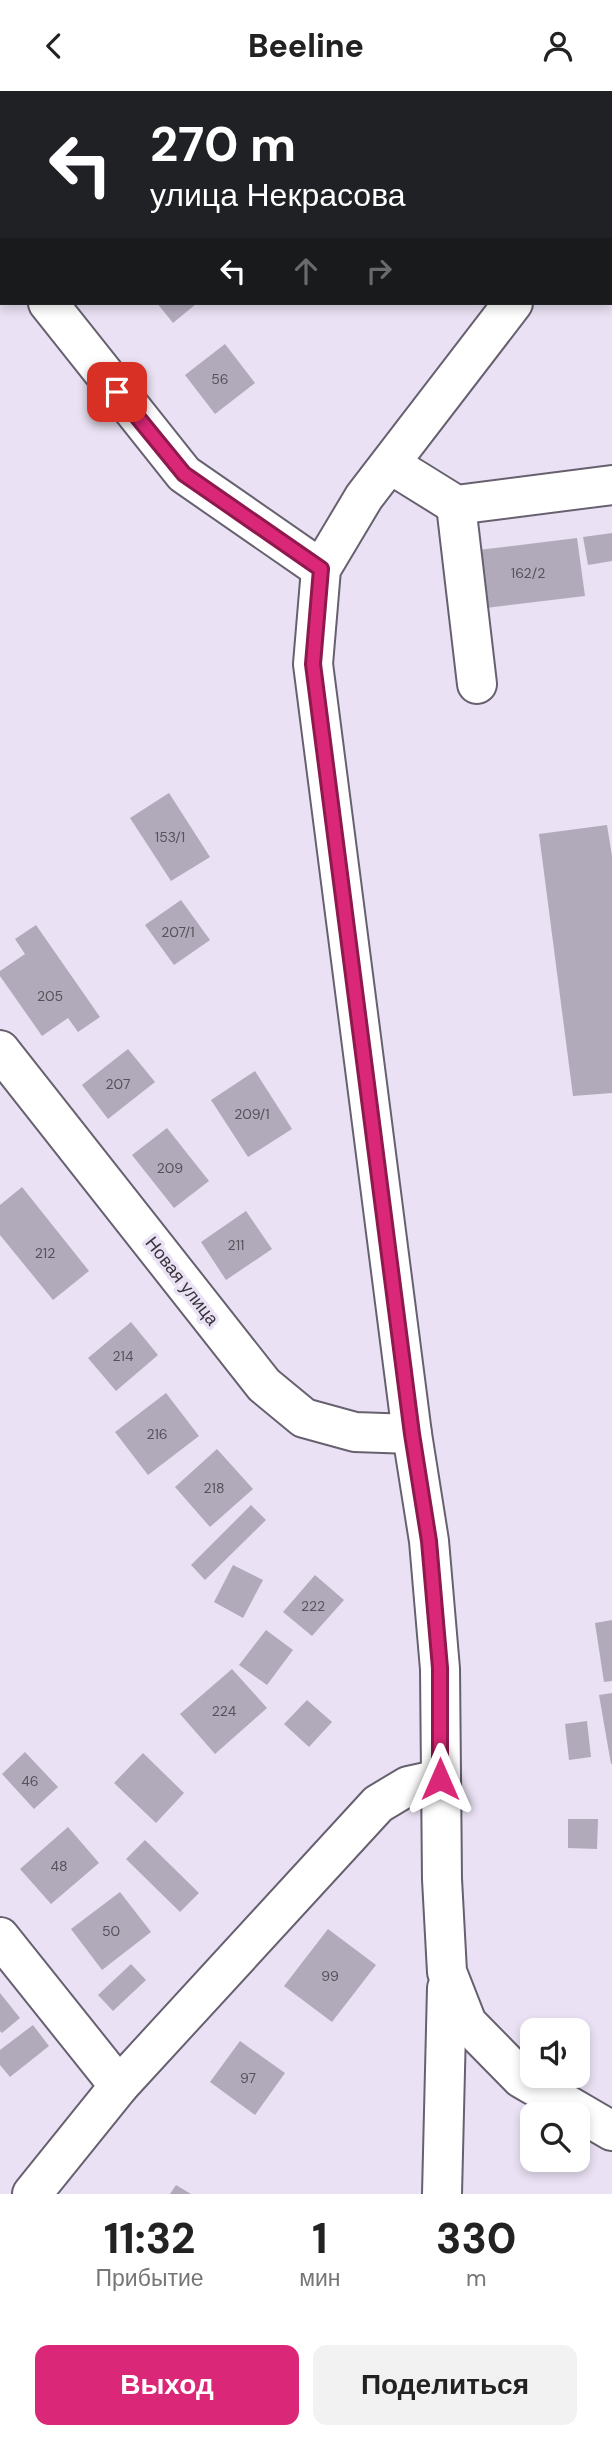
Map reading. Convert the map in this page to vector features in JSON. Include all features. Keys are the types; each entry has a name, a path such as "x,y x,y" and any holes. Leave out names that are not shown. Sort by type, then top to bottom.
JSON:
{"street":[{"path":"50,305 184,474 321,569"},
{"path":"442,2194 447,1972 440,1779 440,1668 429,1541 412,1434 313,664 321,569 364,497 511,305"},
{"path":"390,464 456,505 612,485"},
{"path":"456,505 477,684"},
{"name":"Новая улица","path":"0,1050 264,1385 304,1417 355,1431 412,1434"},
{"path":"32,2194 119,2086 378,1804 408,1786 440,1779"},
{"path":"0,1937 119,2086"},
{"path":"447,1972 467,2023 521,2078 612,2131"}],"building":[{"path":"159,305 195,305 173,323"},
{"path":"225,344 255,383 215,414 185,375"},
{"path":"612,533 612,561 588,565 583,537"},
{"path":"577,538 585,596 478,609 470,551"},
{"path":"169,793 210,857 171,881 130,818"},
{"path":"607,825 612,856 612,1093 573,1096 539,834"},
{"path":"181,900 210,940 174,965 145,925"},
{"path":"36,925 100,1017 78,1032 68,1018 42,1036 0,976 0,971 25,954 15,939"},
{"path":"128,1049 155,1082 108,1119 82,1085"},
{"path":"255,1071 292,1129 248,1157 211,1100"},
{"path":"167,1128 209,1181 174,1208 132,1155"},
{"path":"22,1187 89,1271 53,1300 0,1235 0,1205"},
{"path":"246,1211 272,1249 226,1280 201,1242"},
{"path":"131,1322 158,1355 116,1391 88,1358"},
{"path":"166,1393 199,1436 148,1475 115,1432"},
{"path":"217,1449 253,1489 210,1527 175,1487"},
{"path":"251,1505 266,1520 205,1580 191,1565"},
{"path":"233,1565 263,1580 243,1618 214,1602"},
{"path":"315,1575 344,1600 312,1636 283,1612"},
{"path":"612,1620 612,1681 604,1682 595,1623"},
{"path":"266,1630 293,1650 267,1685 239,1665"},
{"path":"232,1669 267,1708 215,1754 180,1714"},
{"path":"612,1693 612,1764 611,1764 599,1695"},
{"path":"307,1700 332,1722 309,1747 284,1724"},
{"path":"587,1721 591,1757 569,1760 565,1724"},
{"path":"25,1752 58,1787 34,1809 2,1774"},
{"path":"143,1753 184,1793 156,1823 114,1783"},
{"path":"568,1819 598,1819 597,1849 568,1848"},
{"path":"68,1827 99,1863 51,1904 20,1869"},
{"path":"145,1840 199,1893 180,1912 126,1859"},
{"path":"120,1892 151,1932 102,1970 71,1929"},
{"path":"328,1929 376,1965 332,2022 284,1986"},
{"path":"131,1964 146,1980 113,2011 98,1995"},
{"path":"0,1993 20,2018 2,2033 0,2031"},
{"path":"33,2025 49,2046 10,2077 0,2065 0,2050"},
{"path":"240,2041 285,2073 255,2115 210,2082"},
{"path":"176,2185 191,2194 170,2194"}],"route":[{"path":"117,392 184,474 321,569 313,664 412,1434 429,1541 440,1668 440,1779"}]}
